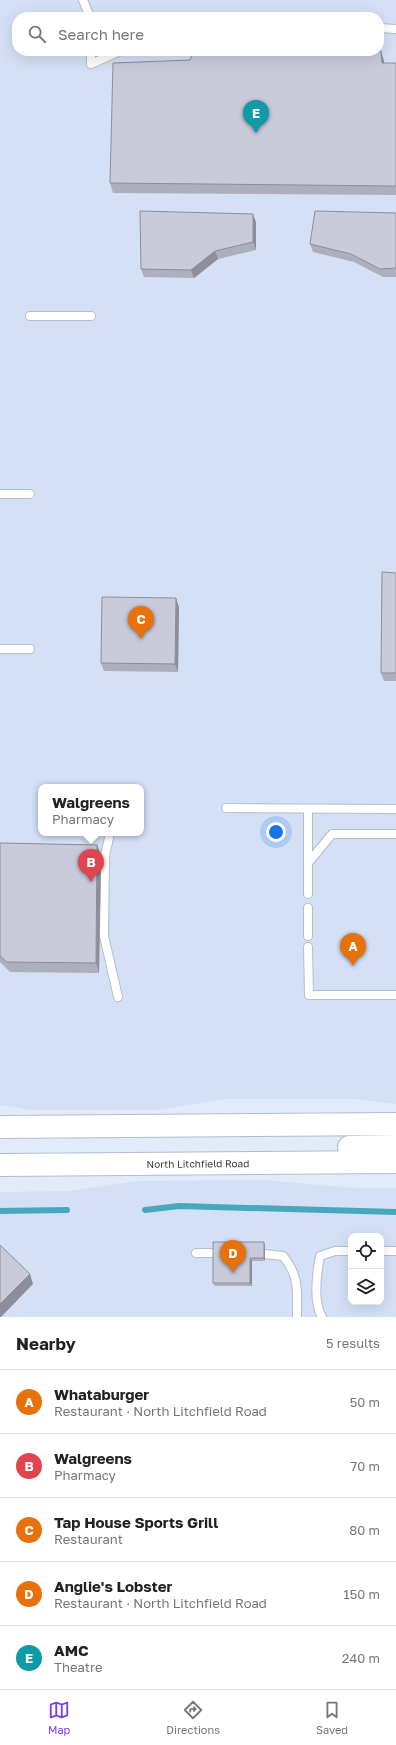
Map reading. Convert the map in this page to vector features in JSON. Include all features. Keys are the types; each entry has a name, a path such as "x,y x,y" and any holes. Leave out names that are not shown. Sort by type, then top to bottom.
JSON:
{"main road":[{"path":"0,1127 396,1124"},
{"path":"242,1163 307,1148 396,1146"},
{"name":"North Litchfield Road","path":"0,1165 396,1162"}],"lane":[{"path":"83,0 88,12"},
{"path":"384,28 396,29"},
{"path":"91,56 91,64 109,56"},
{"path":"30,316 91,316"},
{"path":"0,494 30,494"},
{"path":"0,649 30,649"},
{"path":"226,808 396,810"},
{"path":"308,809 308,894"},
{"path":"308,863 332,834 396,834"},
{"path":"109,836 105,856 104,936 118,997"},
{"path":"308,908 308,936"},
{"path":"308,947 309,995 396,994"},
{"path":"322,1317 318,1310 318,1271 320,1256 334,1251 348,1251"},
{"path":"384,1251 396,1251"},
{"path":"196,1253 215,1253"},
{"path":"265,1254 283,1256 292,1267 296,1279 296,1316"}],"shaded area":[{"path":"0,0 396,0 396,1104 356,1099 225,1099 157,1110 30,1110 0,1105"},
{"path":"264,1180 354,1188 396,1188 396,1317 0,1317 0,1192 69,1191 137,1181"}],"building":[{"path":"192,56 381,56 382,63 396,63 396,186 110,183 113,63 190,60"},
{"path":"140,211 253,214 253,242 215,251 191,270 141,269"},
{"path":"315,211 396,213 396,268 380,269 351,254 310,244"},
{"path":"382,572 396,573 396,673 381,673"},
{"path":"102,597 176,598 175,664 101,663"},
{"path":"0,843 97,845 96,963 7,962 0,956"},
{"path":"213,1242 264,1242 264,1258 250,1258 250,1283 213,1283"},
{"path":"0,1245 30,1274 0,1304"}],"waterway":[{"path":"145,1210 179,1206 396,1212"},
{"path":"0,1211 67,1210"}],"place":[{"name":"AMC","path":"256,133"},
{"name":"Tap House Sports Grill","path":"141,639"},
{"name":"Walgreens","path":"91,882"},
{"name":"Whataburger","path":"353,966"},
{"name":"Anglie's Lobster","path":"233,1273"}]}
